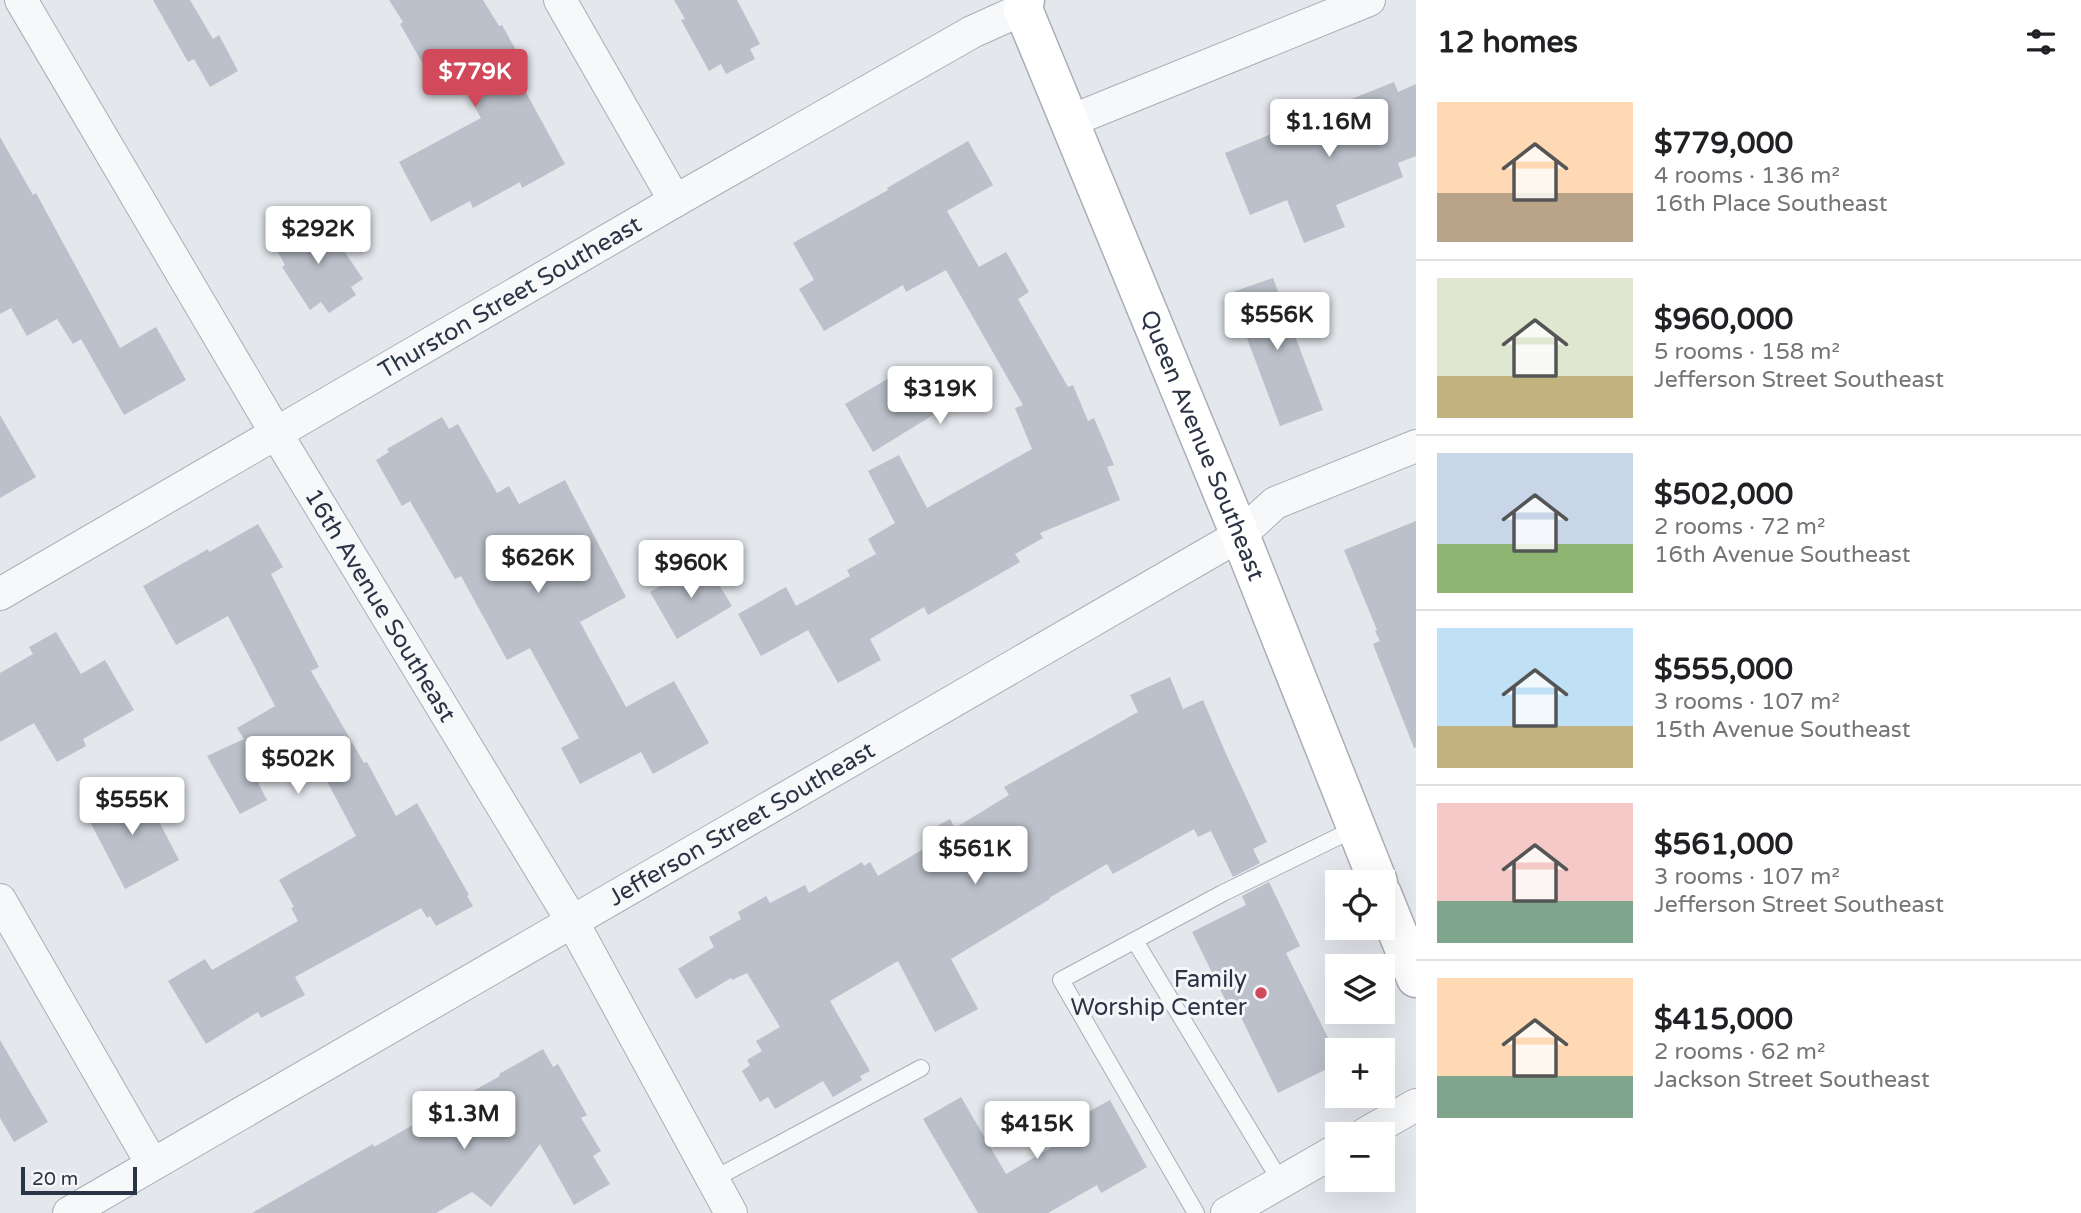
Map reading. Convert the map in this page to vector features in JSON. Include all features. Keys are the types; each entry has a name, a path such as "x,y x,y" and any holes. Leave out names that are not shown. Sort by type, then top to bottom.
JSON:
{"main road":[{"name":"Queen Avenue Southeast","path":"1019,3 1240,535 1373,870"},
{"path":"1395,926 1416,978"}],"street":[{"name":"16th Avenue Southeast","path":"21,0 275,433 572,921 730,1213"},
{"path":"560,0 675,201"},
{"path":"1068,122 1370,0"},
{"name":"Thurston Street Southeast","path":"0,594 1019,3"},
{"name":"Jefferson Street Southeast","path":"69,1213 1240,535 1275,503 1416,446"},
{"path":"0,900 152,1164"},
{"path":"1386,1122 1416,1105"},
{"path":"1227,1213 1325,1157"}],"lane":[{"path":"1196,1213 1061,980 1223,893 1356,828"},
{"path":"1135,941 1281,1182"},
{"path":"712,1180 921,1068"}],"building":[{"path":"153,0 190,0 213,39 219,35 238,71 210,87 194,59 188,62"},
{"path":"389,0 483,0 499,26 502,25 526,68 516,74 565,164 522,188 520,182 473,208 470,201 431,222 399,162 481,118 447,60 427,71"},
{"path":"674,0 737,0 760,44 750,49 755,59 726,74 721,64 709,71 681,20 685,19"},
{"path":"1394,82 1398,92 1416,84 1416,156 1398,163 1403,177 1336,205 1345,227 1304,243 1287,200 1250,215 1225,153"},
{"path":"0,137 33,195 36,193 120,348 156,327 186,380 124,415 81,339 73,344 57,319 27,336 11,308 0,314"},
{"path":"968,141 993,185 947,211 979,267 1006,252 1029,292 1018,299 1068,387 1073,385 1088,421 1094,418 1114,465 1107,467 1120,500 1040,533 1043,538 1015,554 1020,562 928,615 924,607 870,639 881,660 838,683 808,630 761,656 738,614 786,587 796,606 850,576 847,570 876,554 868,539 895,523 868,471 899,455 927,508 1032,449 1015,408 1023,405 946,270 906,292 903,285 824,331 799,289 814,280 793,243"},
{"path":"320,215 363,279 351,287 356,295 329,313 321,302 310,310 282,267 285,265 274,245"},
{"path":"1273,278 1323,410 1280,426 1230,293"},
{"path":"901,371 907,381 911,378 933,415 873,452 845,404"},
{"path":"0,415 36,477 0,498"},
{"path":"442,417 449,429 458,424 497,493 509,486 519,504 565,480 626,597 580,622 626,707 674,681 709,743 653,774 641,752 580,784 561,748 579,738 530,648 507,660 461,576 455,579 410,501 402,506 376,460 389,452 387,449"},
{"path":"1416,521 1414,748 1373,644 1380,641 1375,631 1377,630 1344,550"},
{"path":"258,524 283,567 271,574 319,667 311,671 364,763 367,762 396,816 417,803 473,906 436,926 421,908 295,977 305,995 261,1018 258,1012 206,1044 168,981 205,959 212,970 298,921 291,908 294,907 279,880 356,836 312,753 258,783 267,800 240,814 207,756 244,739 237,728 275,706 228,616 176,645 143,586"},
{"path":"705,562 732,606 677,639 650,592 675,577 677,580"},
{"path":"56,632 81,674 105,660 134,710 83,739 86,746 57,762 34,723 0,742 0,673 33,654 29,647"},
{"path":"1170,677 1183,709 1203,700 1267,842 1253,849 1260,863 1233,877 1211,831 1198,837 1194,829 1113,874 1107,864 951,959 978,1009 935,1032 898,961 830,1001 870,1071 860,1076 862,1080 833,1097 823,1081 775,1109 768,1097 760,1102 742,1071 750,1065 747,1060 762,1051 756,1041 780,1027 747,973 732,980 731,978 696,999 678,969 714,947 709,937 741,919 738,912 766,896 770,903 805,885 809,893 862,862 864,866 870,862 878,876 932,844 925,833 950,819 955,828 1009,795 1004,787 1138,712 1130,695"},
{"path":"140,785 179,860 125,889 86,814"},
{"name":"Family Worship Center","path":"1269,882 1300,946 1286,953 1328,1038 1325,1038 1325,1070 1278,1093 1232,999 1226,1001 1192,932 1246,905 1242,896"},
{"path":"0,1040 48,1122 14,1142 0,1118"},
{"path":"543,1049 553,1067 558,1064 587,1115 581,1118 601,1151 593,1156 610,1184 574,1205 540,1144 491,1207 472,1192 436,1213 252,1213 500,1076 499,1074"},
{"path":"961,1097 1006,1174 1064,1140 1057,1129 1110,1100 1147,1167 1101,1193 1097,1185 1048,1213 978,1213 923,1119"}],"place":[{"name":"Family Worship Center","path":"1261,993"}]}
